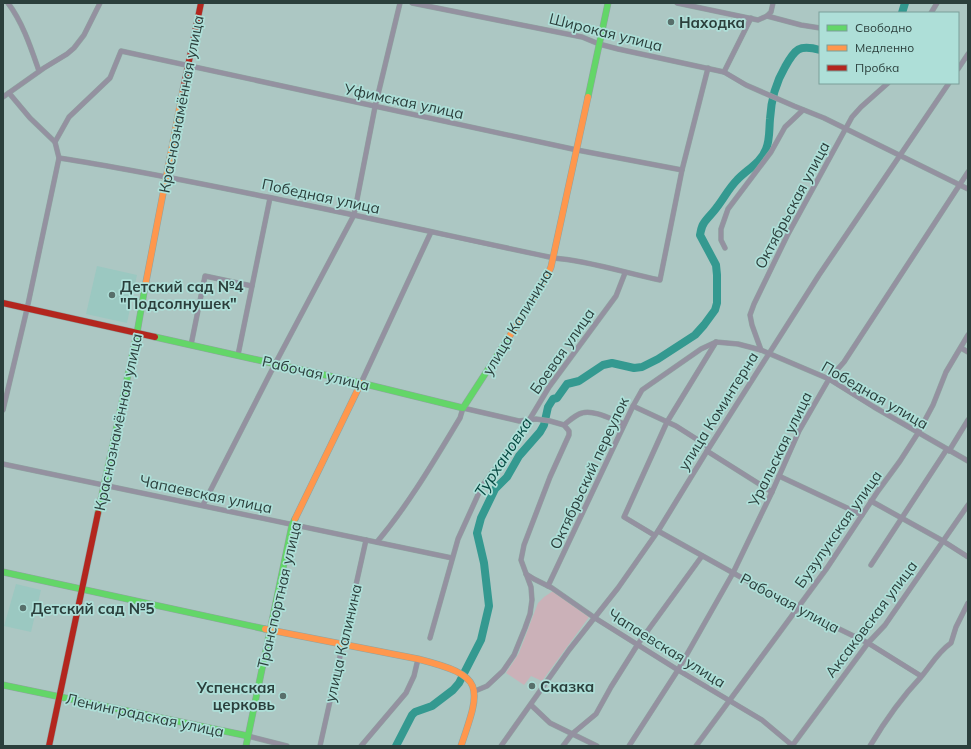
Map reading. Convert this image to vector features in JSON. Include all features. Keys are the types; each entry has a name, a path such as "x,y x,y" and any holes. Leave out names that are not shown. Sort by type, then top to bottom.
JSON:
{"main road":[{"name":"Краснознамённая улица","path":"50,746 137,333 166,176 201,3"},
{"name":"улица Калинина","path":"463,408 547,276 554,258 608,3"},
{"name":"Рабочая улица","path":"3,303 361,383 463,408"},
{"name":"Транспортная улица","path":"246,746 292,525 361,383"},
{"path":"3,572 270,630 418,659 456,671 470,680 475,691 472,711 461,746"},
{"name":"Ленинградская улица","path":"3,685 248,736"}],"street":[{"path":"8,3 14,10 28,40 39,71"},
{"path":"3,97 74,48 84,35 100,3"},
{"path":"203,505 275,364 354,215 375,107 400,3"},
{"name":"Широкая улица","path":"412,3 582,37 599,44 724,72 746,85 802,110"},
{"path":"677,3 758,20 767,16 771,12 773,3"},
{"path":"932,12 937,3"},
{"path":"767,16 819,28"},
{"path":"724,72 751,18"},
{"name":"Уфимская улица","path":"55,142 69,117 110,78 121,51 189,67 577,150 682,170"},
{"path":"959,68 968,54"},
{"path":"682,170 708,68"},
{"name":"Октябрьская улица","path":"761,350 750,315 787,236 852,117 887,84"},
{"name":"улица Коминтерна","path":"501,746 569,650 595,618 656,533 819,275 948,84"},
{"path":"3,410 27,309 59,158 55,142 30,118 9,93"},
{"path":"725,248 721,240 720,229 728,209 771,152 785,127 802,110 824,118 968,189"},
{"name":"Победная улица","path":"59,158 166,176 554,258 576,260 660,280 682,170"},
{"name":"Уральская улица","path":"629,746 678,670 733,573 772,492 799,431 829,379 844,362 968,172"},
{"path":"238,355 270,198"},
{"name":"Транспортная улица","path":"361,383 431,232"},
{"name":"Боевая улица","path":"430,638 452,558 464,524 482,486 519,437 548,387 616,296 625,272"},
{"path":"191,345 205,276 252,286"},
{"name":"Бузулукская улица","path":"696,746 728,700 827,568 871,501 900,461 918,433 933,405 946,372 968,335"},
{"path":"667,422 716,342 738,344 761,350 769,354"},
{"name":"Октябрьский переулок","path":"548,586 624,424 642,390 701,349 716,342"},
{"path":"961,348 968,352"},
{"name":"Победная улица","path":"769,354 829,379 918,433 968,461"},
{"path":"633,406 667,422 772,492"},
{"name":"Рабочая улица","path":"463,408 520,421 530,420 564,425"},
{"name":"улица Калинина","path":"377,542 396,520 413,495 460,418 463,408"},
{"path":"475,691 487,686 503,671 514,655 530,614 532,600 531,588 521,560 524,545 550,477 569,436 569,431 564,425 583,412 600,415 624,424"},
{"path":"871,565 968,420"},
{"name":"Рабочая улица","path":"667,422 624,516 702,556 796,608 868,643 921,676"},
{"name":"Чапаевская улица","path":"3,464 452,558"},
{"path":"779,476 862,515"},
{"path":"871,501 943,541 968,557"},
{"name":"Аксаковская улица","path":"792,746 868,643 885,625 968,505"},
{"name":"улица Калинина","path":"320,746 366,540"},
{"path":"563,746 572,734 596,714 638,644 702,556"},
{"name":"Чапаевская улица","path":"526,574 548,586 595,618 678,670 762,720 792,746"},
{"path":"870,746 889,716 911,686 921,676 942,649 951,643 956,627 968,603"},
{"path":"361,746 406,693 414,676 418,659"},
{"path":"531,705 550,722 597,746"},
{"name":"Ленинградская улица","path":"248,736 287,746"}],"shaded area":[{"name":"Детский сад №4 \"Подсолнушек\"","path":"97,266 137,275 127,323 86,314"},
{"name":"Детский сад №5","path":"16,584 41,590 31,632 4,626"},
{"path":"553,591 589,617 542,681 531,676 524,685 506,673 519,653 538,603"}],"waterway":[{"name":"Турхановка","path":"902,12 905,3"},
{"name":"Турхановка","path":"396,746 412,715 415,712 432,706 453,690 459,683 481,640 489,606 484,563 477,533 481,518 495,489 507,477 519,456 540,432 544,425 548,407 553,399 557,398 567,384 579,381 603,365 612,363 634,368 642,367 658,359 695,335 704,325 715,310 717,303 717,275 716,265 700,235 702,226 734,183 764,154 768,142 774,92 782,73 792,56 795,52 802,48 819,50"}],"traffic: fast":[{"path":"588,97 608,3"},
{"path":"98,513 137,333 145,287"},
{"path":"155,337 361,383 463,408 509,337"},
{"path":"246,746 292,525 295,519"},
{"path":"3,572 265,629"},
{"path":"3,685 248,736"}],"traffic: slow":[{"path":"145,287 183,90"},
{"path":"509,337 547,276 551,267 588,97"},
{"path":"295,519 361,383"},
{"path":"265,629 418,659 456,671 467,678 472,686 474,696 473,709 461,746"}],"traffic: jam":[{"path":"183,90 201,3"},
{"path":"3,303 155,337"},
{"path":"49,746 98,513"}],"place":[{"name":"Находка","path":"671,22"},
{"name":"Детский сад №4 \"Подсолнушек\"","path":"112,295"},
{"name":"Детский сад №5","path":"23,608"},
{"name":"Сказка","path":"532,686"},
{"name":"Успенская церковь","path":"283,696"}]}
